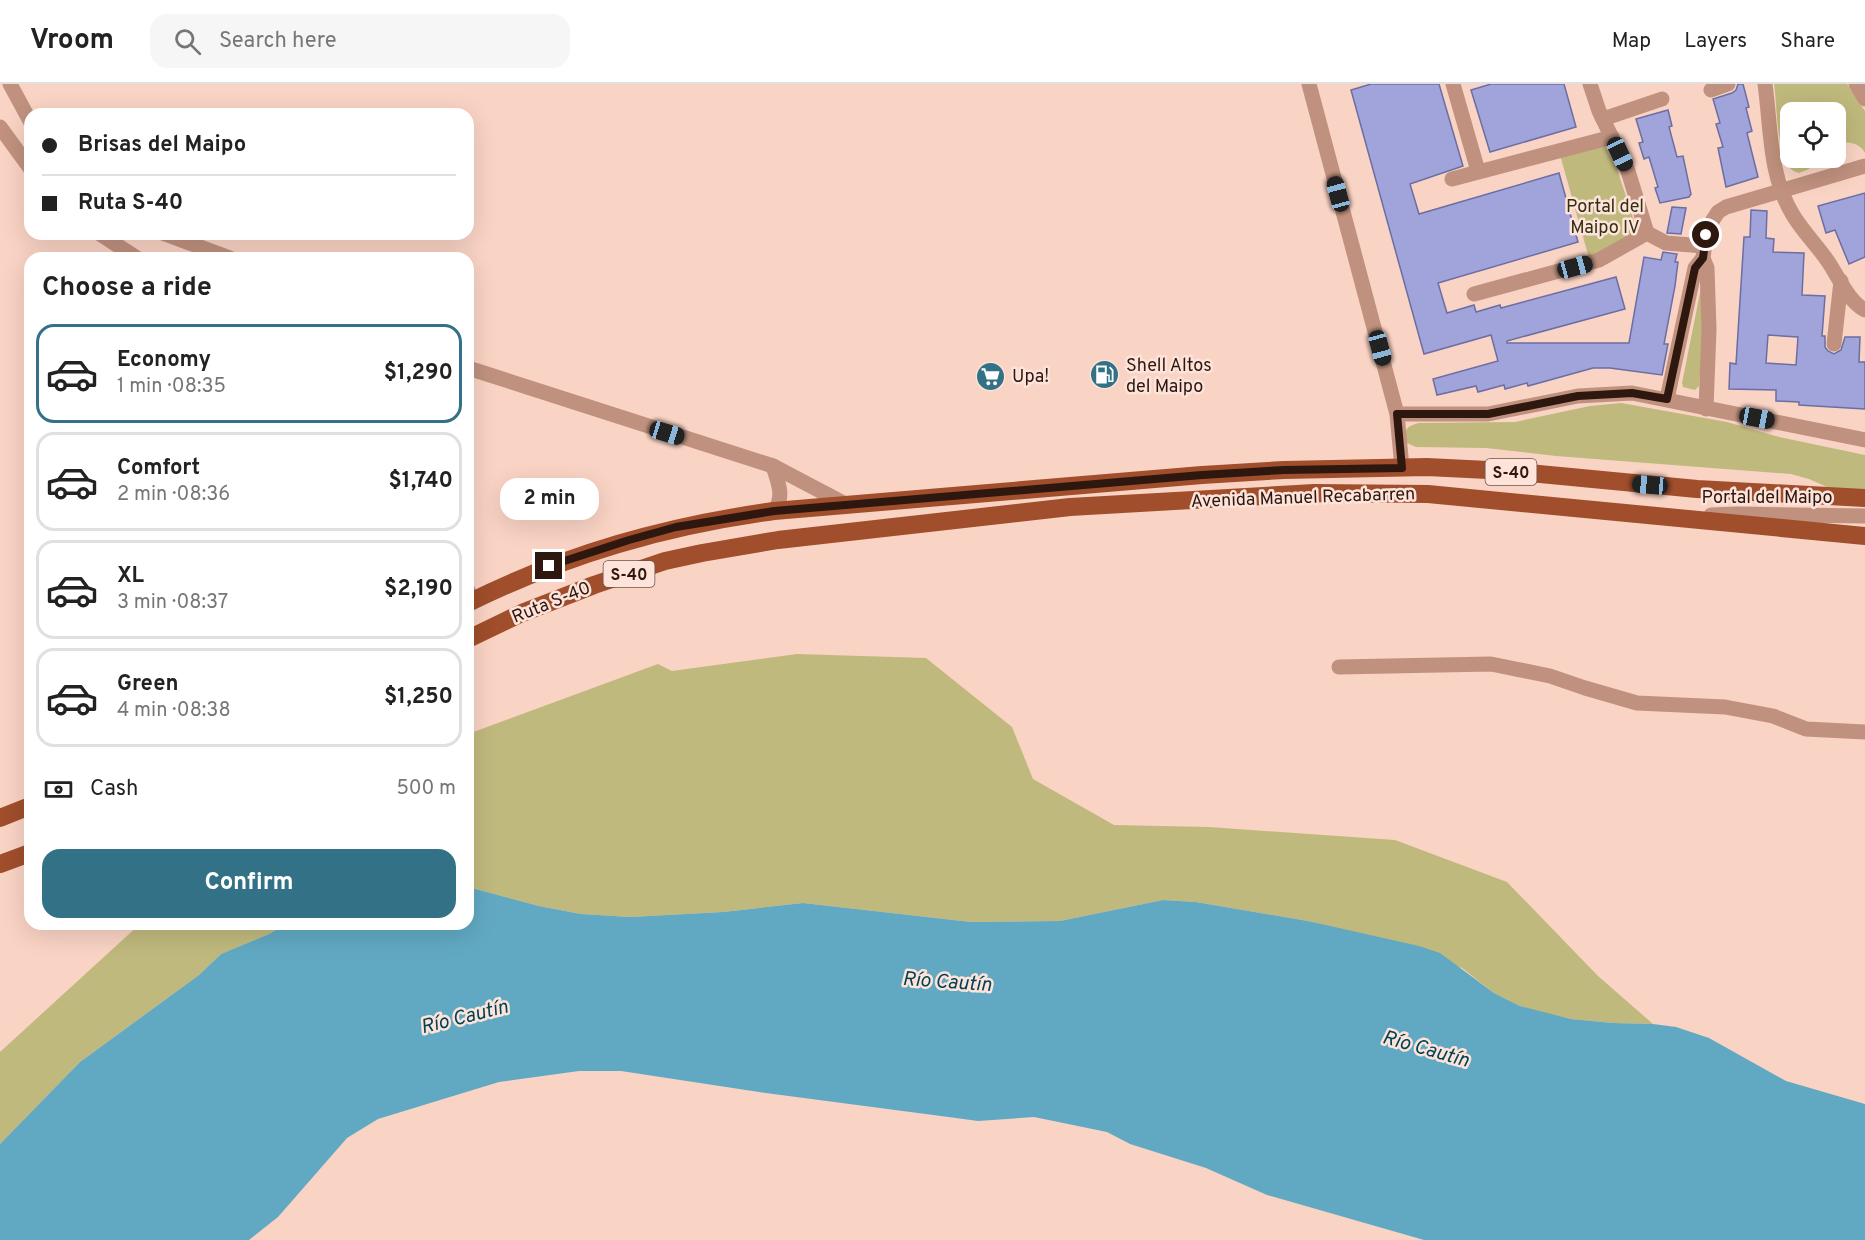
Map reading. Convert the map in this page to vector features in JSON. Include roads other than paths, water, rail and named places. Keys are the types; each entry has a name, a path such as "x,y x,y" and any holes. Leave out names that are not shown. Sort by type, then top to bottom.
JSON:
{"main road":[{"name":"Avenida Manuel Recabarren","path":"774,511 1202,475 1284,470 1402,468 1508,471 1697,489 1865,498"},
{"name":"Avenida Manuel Recabarren","path":"778,540 1070,507 1314,493 1428,494 1865,536"},
{"name":"Ruta S-40","path":"474,596 549,566 629,540 696,524 774,511"},
{"name":"Ruta S-40","path":"474,636 557,598 665,561 778,540"},
{"path":"474,607 487,630"},
{"path":"0,818 24,808"},
{"path":"0,864 24,855"}],"street":[{"path":"10,84 24,110"},
{"path":"1309,84 1397,414 1402,468"},
{"path":"1454,84 1478,171"},
{"path":"1590,84 1628,171 1647,233 1666,243 1704,252"},
{"path":"1711,90 1728,84"},
{"path":"1765,84 1774,165 1781,191 1793,215 1821,250 1856,304 1865,310"},
{"path":"1856,84 1865,99"},
{"path":"1604,119 1662,99"},
{"path":"0,127 24,160"},
{"path":"1452,179 1612,137"},
{"path":"1667,399 1695,268 1704,252 1709,226 1718,212 1741,202 1865,166"},
{"path":"1474,294 1599,260 1647,233"},
{"path":"110,240 128,252"},
{"path":"181,240 214,252"},
{"path":"1704,252 1707,268 1709,329 1706,409"},
{"path":"1834,344 1841,281"},
{"path":"474,372 773,466 847,505"},
{"path":"1397,414 1488,414 1578,396 1632,393 1865,440"},
{"path":"773,466 781,491 780,504 774,511"},
{"name":"Portal del Maipo","path":"1669,518 1738,513 1865,516"},
{"path":"1339,667 1491,664 1550,676 1637,703 1725,707 1773,717 1806,729 1865,732"}],"water":[{"name":"Río Cautín","path":"474,889 539,906 581,914 630,917 723,912 803,903 971,922 1060,921 1163,900 1196,902 1308,921 1419,946 1440,953 1494,993 1520,1006 1571,1019 1676,1027 1709,1038 1786,1081 1865,1104 1865,1240 1424,1240 1267,1195 1206,1168 1130,1144 1107,1132 1034,1117 978,1121 621,1071 579,1071 499,1082 378,1119 347,1138 278,1217 249,1240 0,1240 0,1144 80,1062 199,975 221,954 276,930 474,930"}],"place":[{"name":"Shell Altos del Maipo","path":"1105,375"},
{"name":"Upa!","path":"991,376"}],"park label":[{"name":"Portal del Maipo IV","path":"1605,216"}]}
